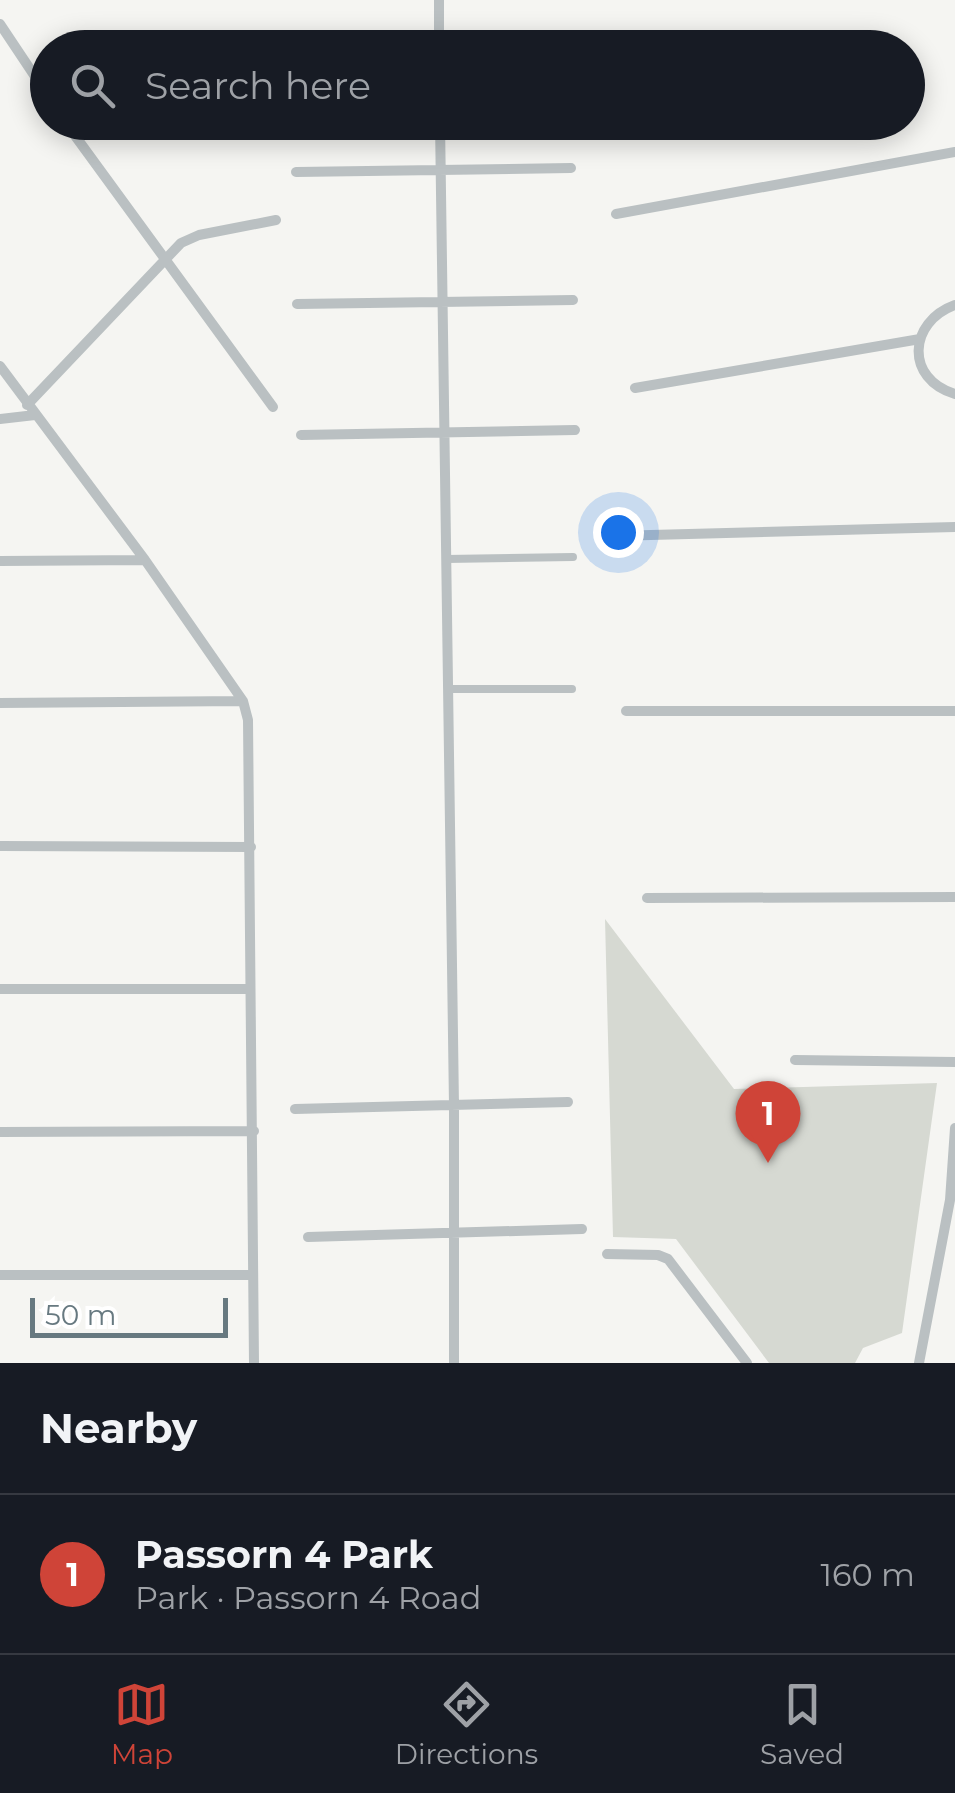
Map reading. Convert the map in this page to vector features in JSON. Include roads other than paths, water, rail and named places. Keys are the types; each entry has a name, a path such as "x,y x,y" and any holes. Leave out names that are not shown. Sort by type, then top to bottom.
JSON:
{"street":[{"path":"439,0 439,30"},
{"path":"0,24 30,69"},
{"path":"78,140 273,407"},
{"path":"440,140 454,1363"},
{"path":"616,214 955,152"},
{"path":"296,172 571,168"},
{"path":"0,419 31,410 165,258 190,237 276,220"},
{"path":"297,304 573,300"},
{"path":"955,306 931,318 920,339 918,354 931,382 955,394"},
{"path":"636,388 920,339"},
{"path":"0,366 145,560 243,701 250,736 254,1363"},
{"path":"301,435 575,430"},
{"path":"613,536 955,527"},
{"path":"0,560 145,560"},
{"path":"0,703 243,701"},
{"path":"626,712 955,710"},
{"path":"0,846 250,847"},
{"path":"647,898 955,897"},
{"path":"0,988 250,989"},
{"path":"795,1060 955,1062"},
{"path":"295,1109 568,1102"},
{"path":"919,1363 952,1200 955,1128"},
{"path":"0,1132 254,1131"},
{"path":"308,1237 582,1230"},
{"path":"607,1254 658,1255 668,1259 747,1363"},
{"path":"0,1274 253,1274"}],"lane":[{"path":"446,559 573,557"},
{"path":"449,689 572,690"}],"place":[{"name":"Passorn 4 Park","path":"768,1163"}]}
